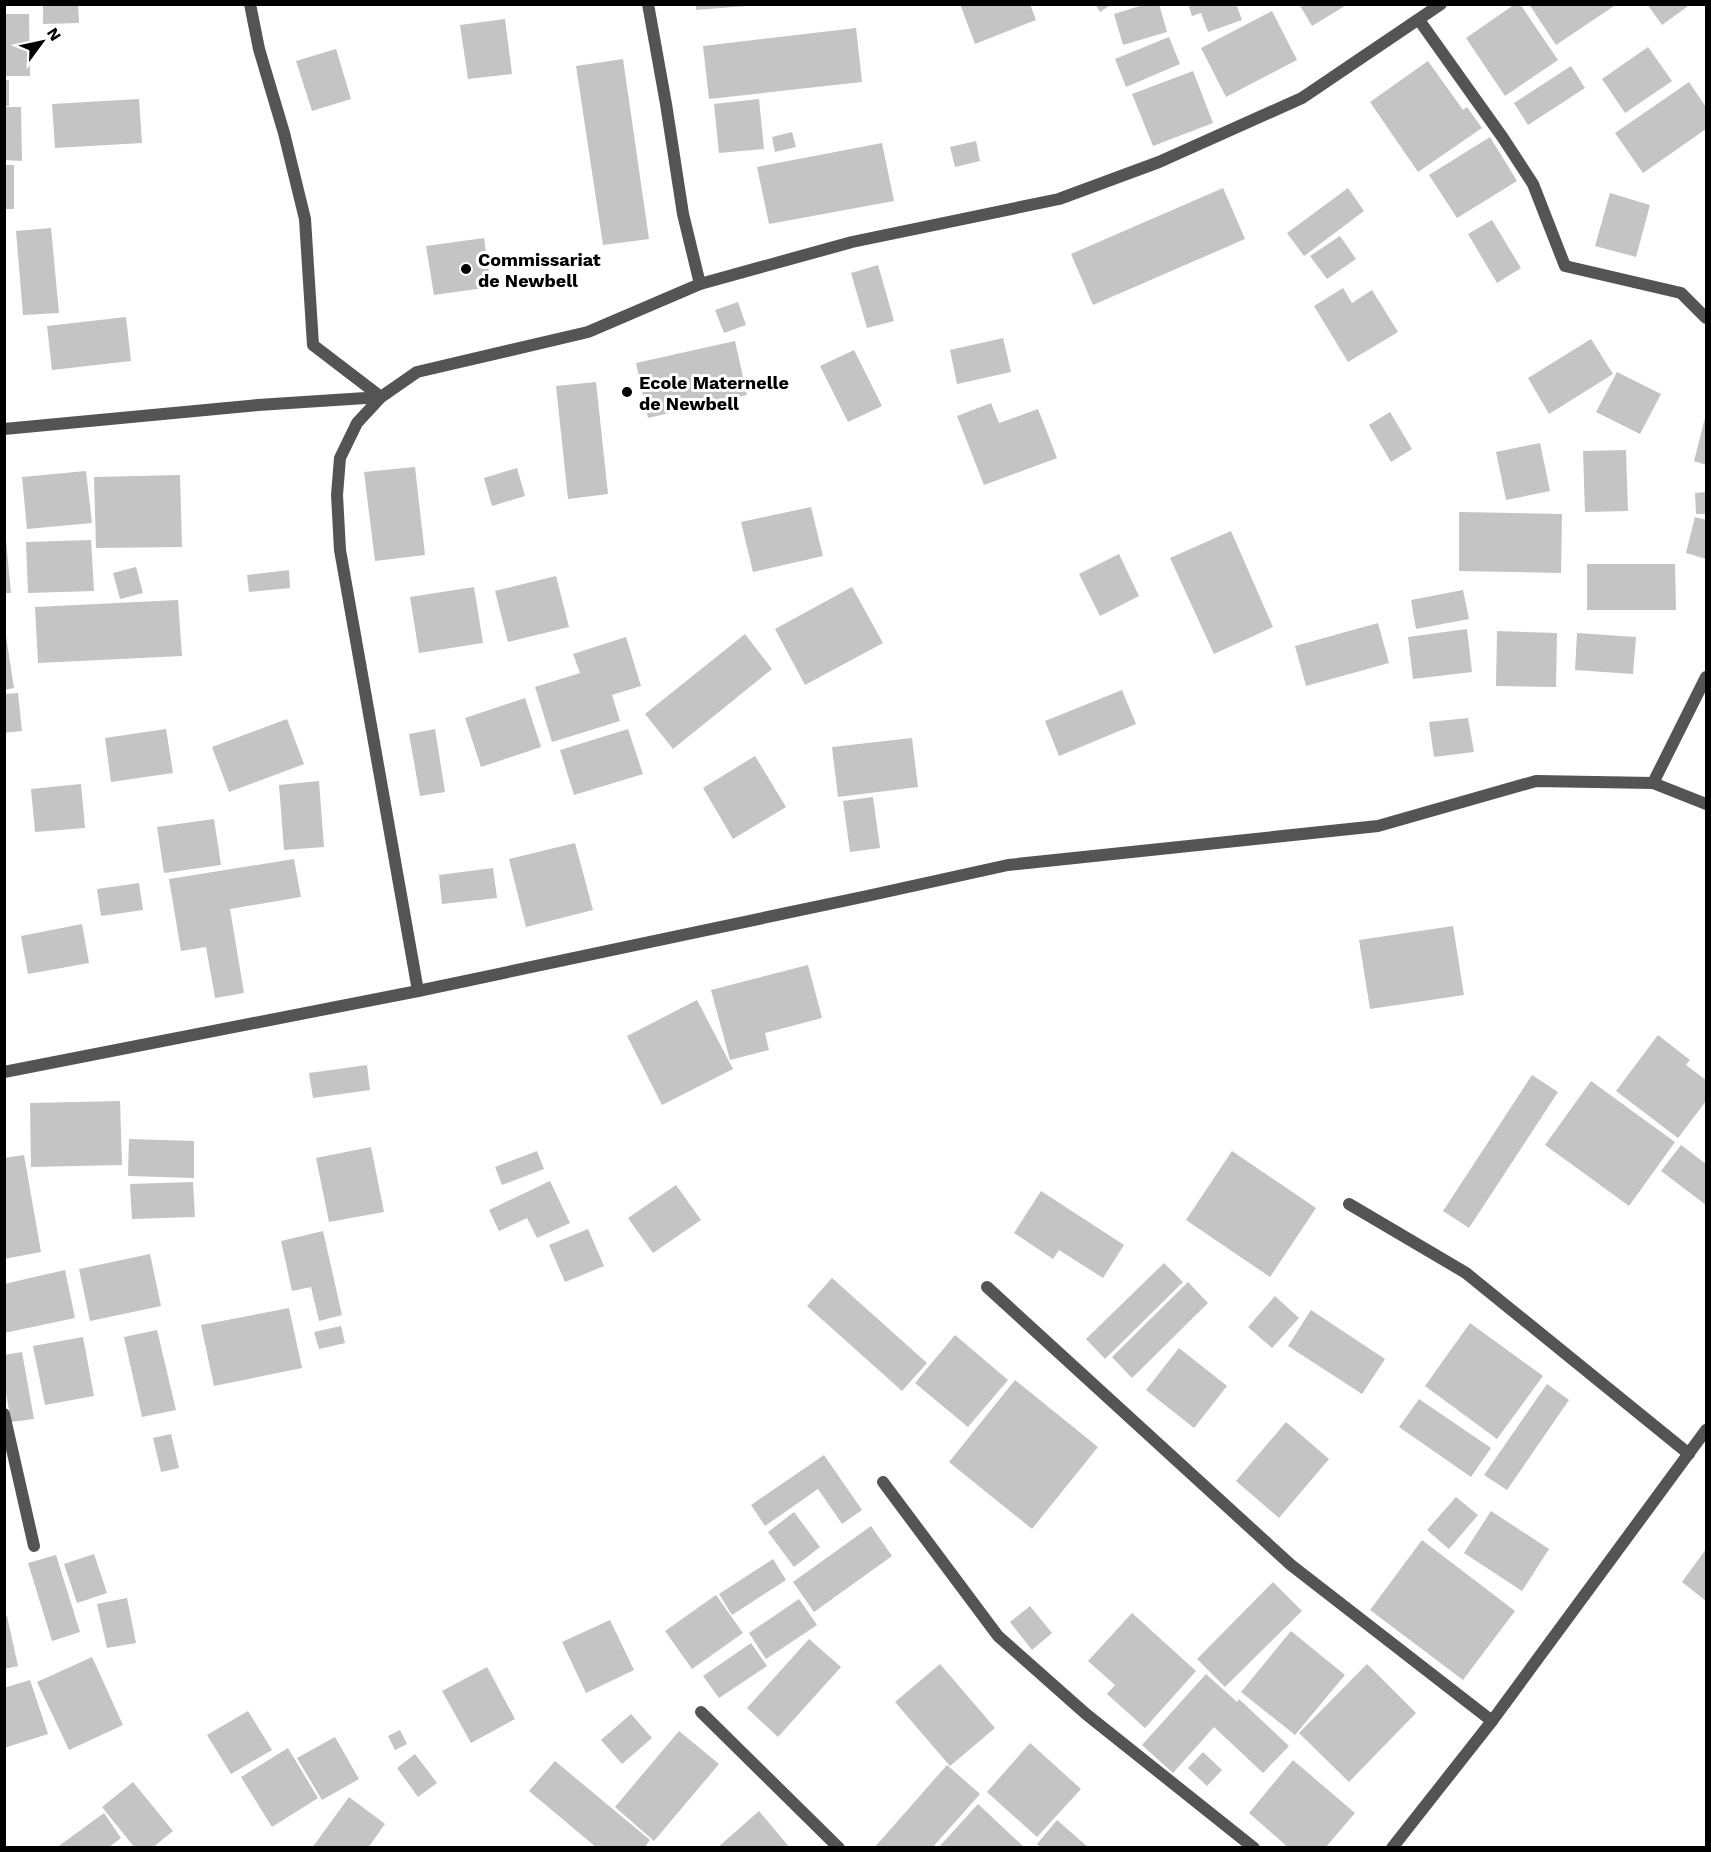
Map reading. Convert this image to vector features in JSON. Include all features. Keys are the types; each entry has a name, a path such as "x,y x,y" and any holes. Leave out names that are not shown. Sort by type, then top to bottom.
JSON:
{"street":[{"path":"250,4 259,50 284,133 305,219 313,345 381,397"},
{"path":"648,4 683,214 700,284"},
{"path":"418,991 340,550 337,495 340,458 357,423 381,397 417,372 588,332 700,284 852,242 1071,195 1159,162 1302,98 1441,4"},
{"path":"1419,20 1533,184 1565,266 1681,293 1707,318"},
{"path":"4,429 258,405 381,397"},
{"path":"1653,783 1707,677"},
{"path":"4,1072 418,991 1008,865 1378,826 1536,781 1653,783 1707,804"},
{"path":"1349,1204 1466,1273 1689,1454"},
{"path":"987,1287 1291,1565 1492,1721"},
{"path":"4,1414 34,1546"},
{"path":"1392,1848 1492,1721 1707,1431"},
{"path":"883,1482 998,1636 1086,1714 1254,1848"},
{"path":"701,1712 839,1848"}],"building":[{"path":"43,4 78,4 79,23 43,24"},
{"path":"696,4 746,4 746,6 696,10"},
{"path":"960,4 1030,4 1036,20 975,44"},
{"path":"1095,4 1112,4 1100,12"},
{"path":"1146,4 1159,4 1167,32 1123,45 1114,14"},
{"path":"1188,4 1236,4 1242,20 1208,32 1201,13 1192,16"},
{"path":"1299,4 1348,4 1312,26"},
{"path":"1515,4 1520,4 1558,60 1505,96 1466,38"},
{"path":"1529,4 1617,4 1556,45"},
{"path":"1647,4 1691,4 1662,25"},
{"path":"1272,11 1297,60 1226,97 1201,48"},
{"path":"4,14 29,14 30,76 4,76"},
{"path":"505,19 512,74 468,79 460,25"},
{"path":"856,28 862,82 709,99 703,46"},
{"path":"1169,37 1180,64 1126,87 1115,59"},
{"path":"1648,47 1672,81 1625,113 1602,79"},
{"path":"336,49 351,99 312,111 296,61"},
{"path":"623,59 649,239 603,245 576,66"},
{"path":"1428,61 1463,110 1467,107 1482,128 1418,172 1370,102"},
{"path":"1571,66 1585,88 1528,125 1514,103"},
{"path":"1193,71 1213,123 1153,146 1132,94"},
{"path":"4,80 9,80 9,106 4,106"},
{"path":"1689,82 1706,107 1706,129 1643,173 1615,133"},
{"path":"139,99 142,143 55,148 52,104"},
{"path":"759,99 764,149 719,153 714,104"},
{"path":"4,107 21,107 22,161 4,160"},
{"path":"792,132 796,147 775,152 772,137"},
{"path":"1490,137 1517,181 1457,218 1429,175"},
{"path":"976,141 980,161 955,167 950,147"},
{"path":"882,143 894,201 769,224 757,167"},
{"path":"4,165 14,165 14,209 4,209"},
{"path":"1223,188 1245,239 1093,305 1071,254"},
{"path":"1348,188 1364,211 1304,256 1287,233"},
{"path":"1610,193 1650,205 1636,257 1595,246"},
{"path":"1492,220 1521,268 1497,283 1468,234"},
{"path":"51,228 59,313 23,315 16,231"},
{"path":"1340,236 1356,259 1327,279 1310,256"},
{"path":"484,238 491,287 434,295 426,246"},
{"path":"878,265 894,321 867,328 851,273"},
{"path":"1343,288 1352,303 1372,290 1398,332 1348,362 1314,306"},
{"path":"738,302 746,325 724,333 715,310"},
{"path":"126,317 131,361 52,370 47,326"},
{"path":"1003,338 1011,372 957,384 950,350"},
{"path":"1591,339 1613,374 1549,414 1528,378"},
{"path":"735,341 747,395 648,418 636,363"},
{"path":"854,350 882,406 848,422 820,366"},
{"path":"1617,372 1661,394 1640,434 1596,412"},
{"path":"596,382 608,494 568,499 556,386"},
{"path":"991,403 999,423 1038,409 1057,458 984,485 957,416"},
{"path":"1390,412 1412,449 1391,462 1369,425"},
{"path":"1706,414 1706,465 1694,461"},
{"path":"1540,443 1550,491 1506,500 1496,452"},
{"path":"1626,450 1628,511 1585,512 1583,451"},
{"path":"415,467 425,555 375,561 364,472"},
{"path":"517,468 525,496 492,506 484,478"},
{"path":"86,471 92,523 27,529 22,477"},
{"path":"180,475 182,547 96,548 94,477"},
{"path":"1706,492 1706,514 1696,514 1695,493"},
{"path":"811,507 823,556 753,572 741,522"},
{"path":"1459,512 1562,514 1561,573 1459,571"},
{"path":"1695,517 1706,520 1706,559 1686,553"},
{"path":"1231,531 1273,627 1214,654 1170,558"},
{"path":"4,540 6,540 11,593 4,593"},
{"path":"91,540 94,591 28,593 26,542"},
{"path":"1119,554 1139,596 1100,616 1079,574"},
{"path":"1587,564 1675,564 1676,610 1587,610"},
{"path":"136,567 143,593 120,599 113,573"},
{"path":"289,570 290,588 249,592 247,575"},
{"path":"556,576 569,627 508,642 495,591"},
{"path":"474,587 483,643 419,653 410,597"},
{"path":"852,587 883,643 805,685 775,629"},
{"path":"1463,590 1469,619 1416,629 1411,600"},
{"path":"178,600 182,656 38,663 35,607"},
{"path":"1378,623 1389,663 1306,686 1295,646"},
{"path":"1467,629 1472,672 1413,679 1408,637"},
{"path":"1497,631 1557,633 1556,687 1496,686"},
{"path":"1577,633 1636,637 1633,674 1575,670"},
{"path":"745,634 772,669 673,749 645,714"},
{"path":"4,636 6,636 14,688 4,690"},
{"path":"626,637 641,686 612,695 620,721 552,742 535,687 580,673 573,654"},
{"path":"1122,690 1136,724 1059,756 1045,721"},
{"path":"18,693 22,731 4,733 4,694"},
{"path":"525,698 541,747 481,767 465,718"},
{"path":"1468,718 1474,752 1434,757 1429,722"},
{"path":"287,719 304,764 229,792 212,747"},
{"path":"166,729 173,773 111,782 105,738"},
{"path":"435,729 445,792 420,796 409,734"},
{"path":"628,729 643,774 574,795 560,750"},
{"path":"912,738 918,787 838,797 832,747"},
{"path":"755,756 786,807 733,839 703,788"},
{"path":"319,781 324,847 284,850 279,785"},
{"path":"81,784 85,828 35,832 31,789"},
{"path":"873,797 880,848 850,852 843,801"},
{"path":"214,819 221,865 164,873 157,827"},
{"path":"575,843 593,910 526,927 509,859"},
{"path":"294,859 301,897 230,909 244,993 215,998 206,947 181,951 169,879"},
{"path":"493,868 497,898 442,904 439,875"},
{"path":"139,883 143,910 101,916 97,889"},
{"path":"82,924 89,963 28,974 21,936"},
{"path":"1453,926 1464,995 1370,1009 1359,940"},
{"path":"808,965 822,1018 765,1033 769,1050 730,1060 711,990"},
{"path":"697,1000 733,1069 662,1105 627,1036"},
{"path":"1658,1035 1690,1060 1686,1065 1706,1080 1706,1101 1678,1138 1616,1091"},
{"path":"367,1065 370,1090 313,1098 309,1073"},
{"path":"1532,1075 1558,1092 1469,1228 1443,1211"},
{"path":"1591,1081 1675,1142 1629,1206 1545,1145"},
{"path":"120,1101 122,1165 31,1167 30,1103"},
{"path":"129,1139 194,1141 194,1178 128,1176"},
{"path":"1681,1145 1706,1164 1706,1205 1661,1171"},
{"path":"371,1147 384,1212 329,1222 316,1158"},
{"path":"537,1151 544,1169 502,1185 495,1167"},
{"path":"1232,1151 1316,1208 1270,1277 1186,1220"},
{"path":"24,1155 41,1252 4,1259 4,1158"},
{"path":"550,1181 570,1223 537,1238 527,1218 499,1231 489,1210"},
{"path":"193,1182 195,1217 132,1219 130,1184"},
{"path":"676,1185 701,1220 653,1253 628,1218"},
{"path":"1041,1191 1124,1245 1103,1278 1059,1250 1053,1259 1014,1233"},
{"path":"588,1229 604,1266 565,1282 549,1245"},
{"path":"323,1231 342,1315 319,1321 311,1287 292,1291 281,1241"},
{"path":"150,1254 161,1306 90,1321 79,1269"},
{"path":"1164,1263 1183,1282 1105,1359 1086,1339"},
{"path":"65,1270 75,1318 4,1333 4,1284"},
{"path":"832,1278 927,1363 902,1391 807,1306"},
{"path":"1188,1282 1208,1303 1132,1378 1112,1357"},
{"path":"1275,1296 1299,1318 1272,1348 1248,1327"},
{"path":"289,1308 302,1368 214,1386 201,1325"},
{"path":"1311,1310 1385,1359 1362,1394 1288,1346"},
{"path":"1470,1323 1543,1376 1497,1439 1425,1386"},
{"path":"341,1326 345,1343 319,1349 314,1332"},
{"path":"157,1330 176,1410 142,1417 124,1337"},
{"path":"955,1335 1008,1380 968,1427 915,1383"},
{"path":"83,1337 94,1396 45,1405 33,1346"},
{"path":"1179,1348 1227,1386 1194,1428 1146,1390"},
{"path":"22,1352 34,1419 11,1422 4,1381 4,1355"},
{"path":"1015,1380 1098,1447 1032,1529 949,1462"},
{"path":"1547,1384 1569,1400 1507,1490 1484,1475"},
{"path":"1419,1399 1491,1448 1471,1477 1399,1427"},
{"path":"1286,1422 1329,1459 1279,1518 1236,1481"},
{"path":"171,1434 179,1468 161,1472 153,1438"},
{"path":"824,1455 862,1510 842,1524 818,1489 765,1526 751,1505"},
{"path":"1456,1497 1478,1515 1449,1549 1427,1530"},
{"path":"1491,1511 1549,1549 1522,1591 1464,1553"},
{"path":"794,1512 820,1547 794,1567 768,1532"},
{"path":"871,1526 892,1556 814,1612 793,1582"},
{"path":"1422,1540 1515,1611 1463,1680 1370,1610"},
{"path":"1706,1549 1706,1601 1682,1582"},
{"path":"94,1554 107,1593 77,1603 64,1564"},
{"path":"56,1555 80,1632 52,1641 28,1563"},
{"path":"773,1559 786,1580 732,1615 719,1594"},
{"path":"1273,1582 1302,1611 1225,1687 1197,1659"},
{"path":"716,1595 743,1633 692,1669 665,1631"},
{"path":"127,1598 136,1643 107,1648 97,1604"},
{"path":"799,1599 817,1625 766,1659 749,1633"},
{"path":"1030,1606 1052,1633 1032,1650 1010,1622"},
{"path":"1132,1613 1196,1671 1145,1728 1107,1694 1115,1685 1088,1661"},
{"path":"7,1616 18,1666 4,1669 4,1617"},
{"path":"610,1620 634,1670 586,1693 562,1642"},
{"path":"1291,1631 1345,1675 1295,1735 1241,1692"},
{"path":"809,1639 841,1667 778,1737 747,1708"},
{"path":"751,1643 767,1666 719,1698 703,1676"},
{"path":"92,1657 123,1725 69,1750 37,1682"},
{"path":"940,1664 995,1728 950,1766 895,1702"},
{"path":"1367,1664 1416,1713 1349,1782 1299,1733"},
{"path":"487,1667 515,1719 471,1743 442,1691"},
{"path":"1206,1674 1237,1702 1239,1699 1289,1746 1263,1773 1214,1727 1173,1773 1142,1745"},
{"path":"30,1680 48,1734 4,1748 4,1688"},
{"path":"248,1711 272,1750 231,1774 207,1735"},
{"path":"631,1714 652,1738 622,1764 601,1740"},
{"path":"400,1730 407,1744 395,1750 388,1736"},
{"path":"679,1731 719,1764 654,1841 615,1807"},
{"path":"335,1737 359,1779 322,1800 297,1758"},
{"path":"1030,1743 1081,1789 1037,1837 987,1792"},
{"path":"288,1748 318,1798 272,1827 241,1777"},
{"path":"1203,1752 1222,1770 1207,1786 1188,1768"},
{"path":"415,1754 437,1783 418,1797 397,1768"},
{"path":"1293,1760 1355,1813 1325,1848 1289,1848 1249,1813"},
{"path":"555,1761 650,1840 644,1848 597,1848 529,1791"},
{"path":"947,1765 980,1794 932,1848 874,1848"},
{"path":"133,1782 173,1831 152,1848 135,1848 102,1807"},
{"path":"349,1797 385,1824 368,1848 312,1848"},
{"path":"978,1804 1025,1848 938,1848"},
{"path":"759,1811 790,1848 717,1848"},
{"path":"104,1813 121,1838 108,1848 56,1848"},
{"path":"1057,1820 1089,1848 1041,1848 1037,1844"}],"place":[{"name":"Commissariat de Newbell","path":"466,269"},
{"name":"Ecole Maternelle de Newbell","path":"627,392"}]}
